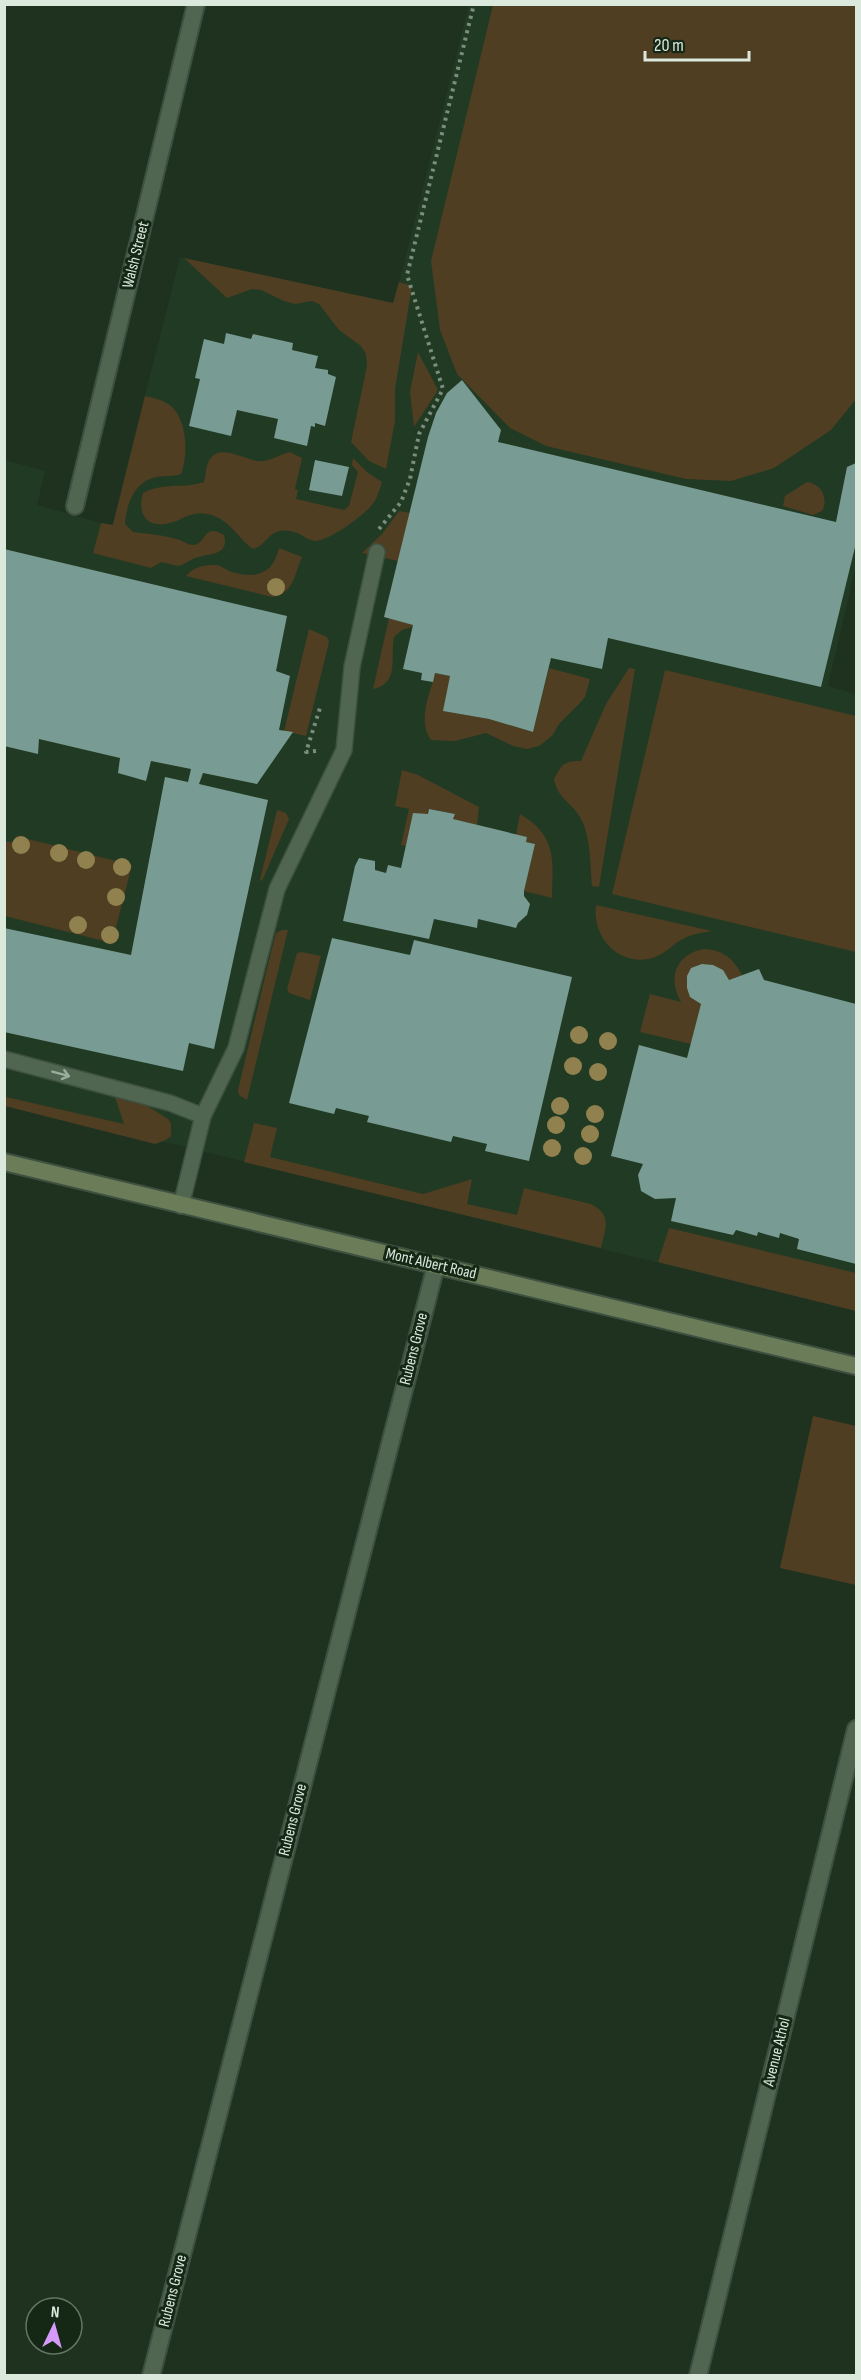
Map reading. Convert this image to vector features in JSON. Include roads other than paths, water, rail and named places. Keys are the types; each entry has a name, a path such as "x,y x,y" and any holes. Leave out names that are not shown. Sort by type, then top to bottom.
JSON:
{"main road":[{"name":"Mont Albert Road","path":"4,1162 856,1366"}],"street":[{"name":"Walsh Street","path":"75,506 196,4"},
{"name":"Rubens Grove","path":"151,2376 436,1265"},
{"name":"Avenue Athol","path":"698,2376 856,1729"}],"lane":[{"path":"181,1206 203,1116 236,1048 278,889 344,750 352,667 377,552"},
{"path":"4,1059 170,1103 203,1116"}]}
